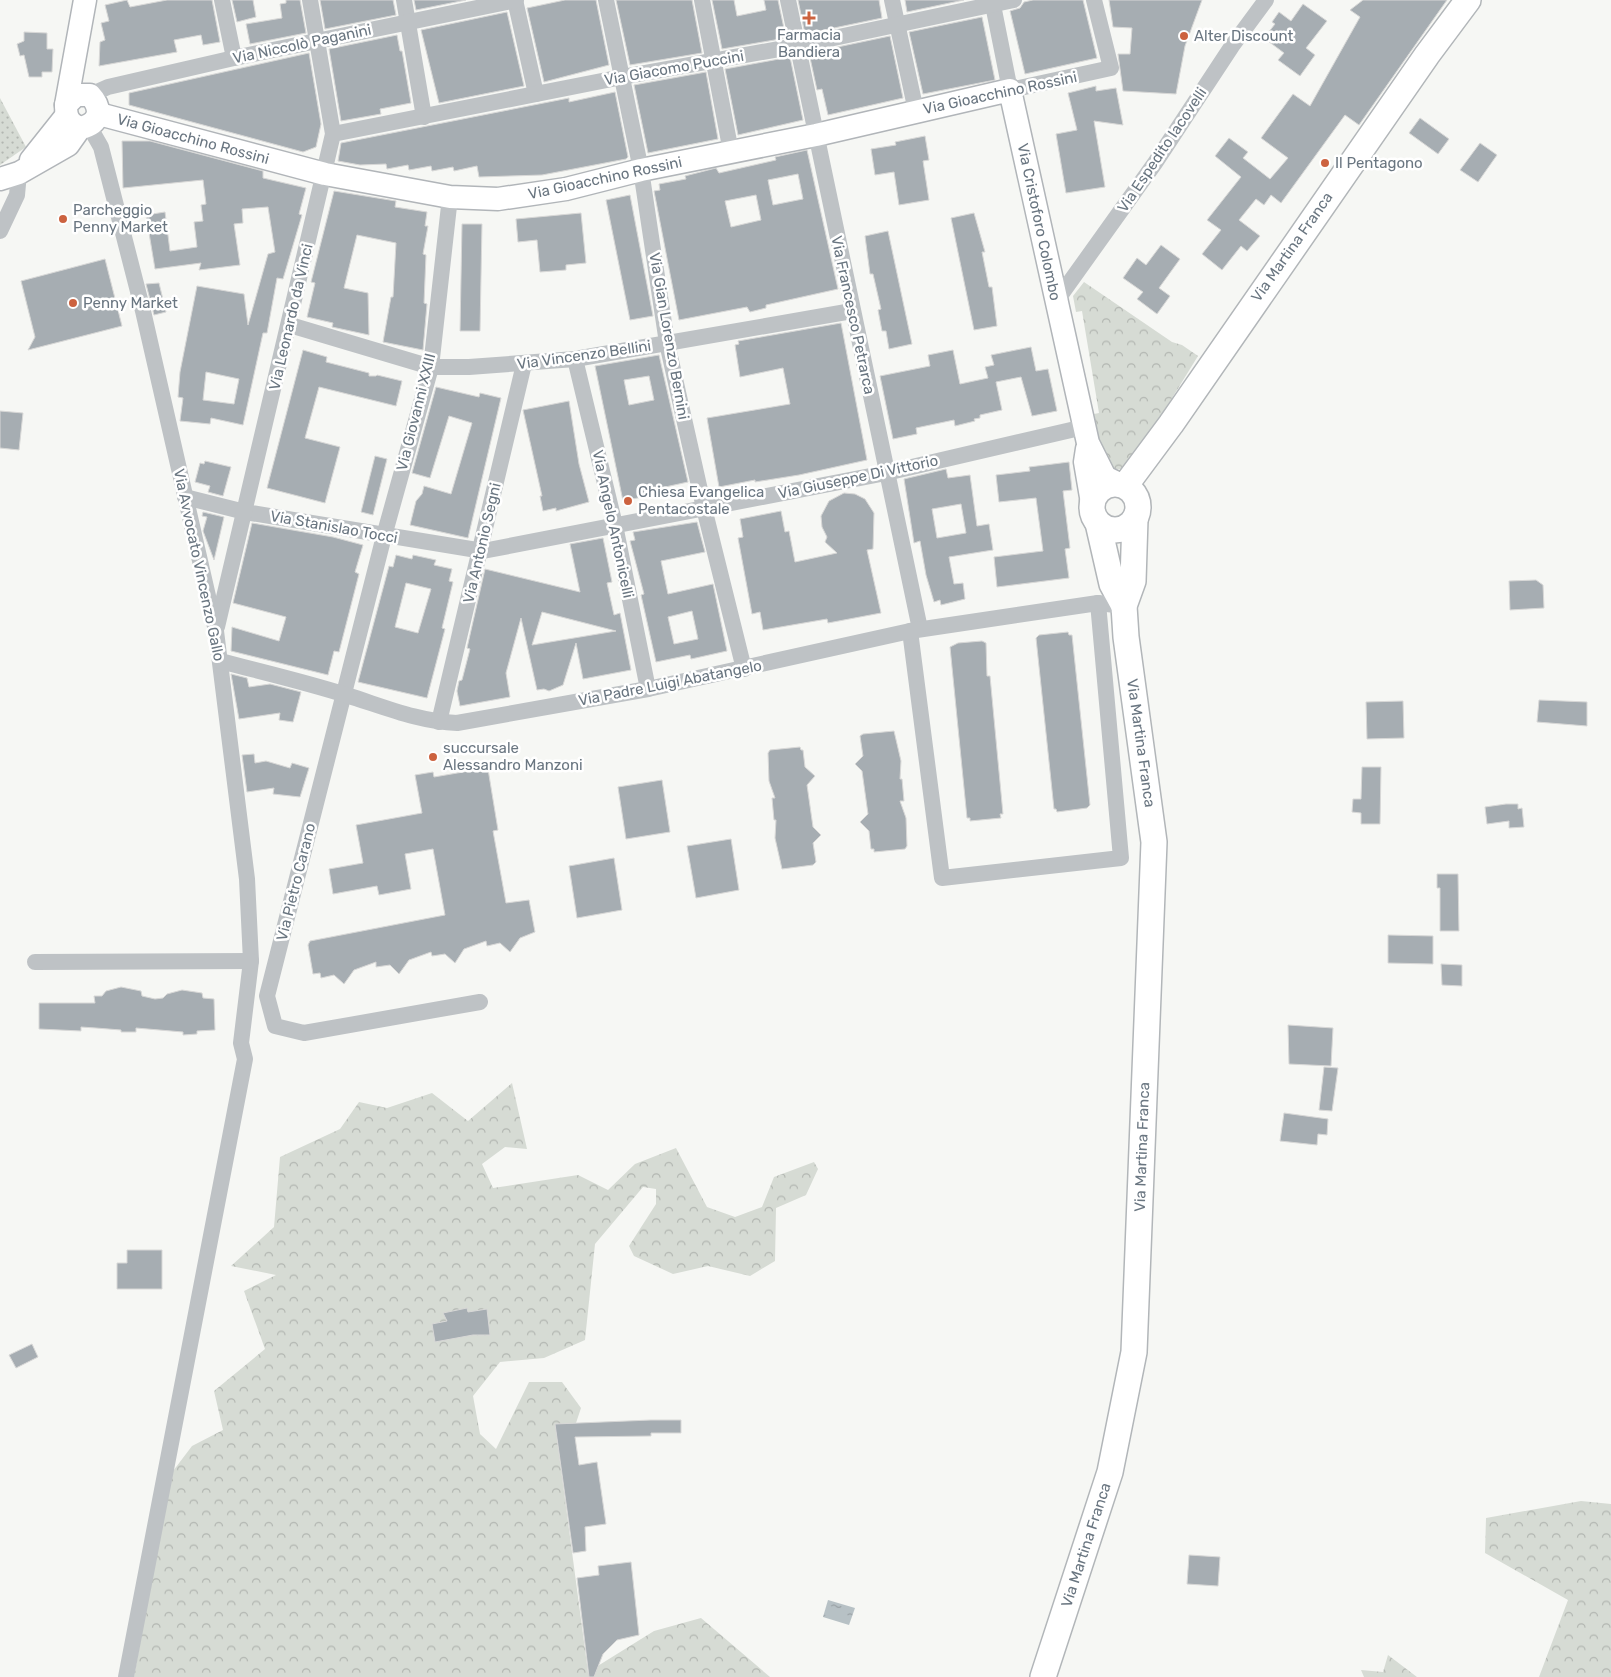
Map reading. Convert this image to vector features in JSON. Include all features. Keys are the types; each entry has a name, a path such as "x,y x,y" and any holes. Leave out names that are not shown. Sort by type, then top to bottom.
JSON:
{"main road":[{"name":"Via Martina Franca","path":"1121,484 1137,472 1172,424 1427,55 1468,0"},
{"name":"Via Martina Franca","path":"1044,1677 1110,1472 1134,1352 1154,842 1126,637 1124,606 1133,581 1137,512 1172,424"},
{"path":"1121,484 1134,494 1137,512 1130,524 1118,530 1104,527 1095,513 1094,496 1104,486 1121,484"},
{"name":"Via Martina Franca","path":"1095,513 1112,584 1124,606"}],"street":[{"path":"0,231 17,195 10,176 68,144 82,114 86,70 85,0"},
{"path":"222,0 234,58"},
{"name":"Via Leonardo da Vinci","path":"216,631 290,325 333,134 310,0"},
{"path":"404,0 424,117"},
{"path":"515,0 536,94"},
{"name":"Via Niccolò Paganini","path":"82,114 108,87 234,58 515,0"},
{"name":"Via Gian Lorenzo Bernini","path":"606,0 641,170 667,343 704,508 744,669"},
{"path":"702,0 731,152"},
{"name":"Via Francesco Petrarca","path":"788,0 886,473 915,630 942,878 1121,858 1098,603"},
{"path":"892,0 916,111"},
{"name":"Via Giacomo Puccini","path":"333,134 622,77 796,46 992,2 1014,0"},
{"name":"Via Gioacchino Rossini","path":"82,114 325,174 450,197 498,198 566,189 641,170 816,135 1111,68 1094,0"},
{"name":"Via Espedito Iacovelli","path":"1057,300 1155,163 1232,46 1266,0"},
{"name":"Via Cristoforo Colombo","path":"992,2 1086,435 1105,477 1121,484"},
{"name":"Via Avvocato Vincenzo Gallo","path":"82,114 101,147 186,497 216,631 247,879 251,961 241,1043 245,1059 126,1677"},
{"name":"Via Giovanni XXIII","path":"384,536 431,367 450,197"},
{"name":"Via Vincenzo Bellini","path":"290,325 431,367 524,364 575,359 852,311"},
{"name":"Via Angelo Antonicelli","path":"575,359 615,525 648,689"},
{"name":"Via Antonio Segni","path":"439,722 482,550 524,364"},
{"name":"Via Cristoforo Colombo","path":"1086,435 1085,462 1095,513"},
{"name":"Via Giuseppe Di Vittorio","path":"482,550 1086,435"},
{"name":"Via Stanislao Tocci","path":"186,497 245,512 384,536 482,550"},
{"name":"Via Pietro Carano","path":"384,536 267,996 275,1026 304,1033 480,1002"},
{"name":"Via Padre Luigi Abatangelo","path":"220,661 439,722 457,723 648,689 915,630 1098,603 1124,606"},
{"path":"35,962 251,961"}],"green space":[{"path":"0,98 26,147 0,165"},
{"path":"1084,282 1172,342 1182,345 1198,356 1130,466 1120,469 1113,467 1107,462 1097,432 1094,414 1099,413 1082,311 1076,312 1073,296"},
{"path":"512,1083 527,1149 505,1147 482,1164 493,1188 578,1175 608,1190 635,1164 676,1148 707,1207 735,1217 762,1207 774,1177 814,1162 818,1169 806,1195 776,1208 775,1261 750,1276 708,1266 673,1274 634,1256 629,1246 656,1204 656,1189 643,1187 595,1244 585,1340 544,1358 500,1362 473,1396 480,1434 496,1449 529,1382 562,1382 581,1408 576,1423 555,1424 588,1672 654,1631 701,1618 770,1677 134,1677 170,1475 192,1446 223,1430 214,1391 265,1349 244,1291 276,1275 231,1266 274,1227 280,1157 340,1129 359,1102 387,1108 432,1093 468,1121"},
{"path":"1581,1501 1611,1504 1611,1677 1539,1677 1568,1600 1485,1553 1486,1518"},
{"path":"1388,1655 1417,1677 1364,1677 1361,1670 1383,1672"}],"water":[{"path":"828,1600 855,1608 849,1625 823,1617"}],"building":[{"path":"127,0 130,7 167,0 212,0 220,42 203,45 201,35 174,40 177,52 99,66 100,42 105,40 101,23 109,21 105,5"},
{"path":"232,0 253,0 256,17 237,22"},
{"path":"286,0 300,0 306,33 250,44 246,24 282,18 280,4 286,3"},
{"path":"320,0 393,0 396,15 325,29"},
{"path":"414,0 466,0 416,10"},
{"path":"565,0 596,0 609,65 544,82 527,8"},
{"path":"616,0 692,0 702,53 630,65"},
{"path":"712,0 734,0 737,16 766,10 764,0 778,0 786,38 722,49"},
{"path":"798,0 879,0 882,18 805,34"},
{"path":"905,0 964,0 907,12"},
{"path":"1033,0 1083,0 1097,58 1025,74 1010,11 1020,8 1024,2"},
{"path":"1109,0 1202,0 1185,46 1176,94 1123,91 1118,54 1130,54 1132,28 1113,27"},
{"path":"1363,0 1447,0 1359,125 1345,115 1281,203 1271,195 1264,205 1256,199 1239,220 1260,236 1247,251 1241,246 1222,270 1202,254 1221,230 1207,220 1241,177 1215,156 1229,138 1248,152 1243,158 1270,179 1288,158 1261,138 1293,94 1310,106 1360,17 1350,10"},
{"path":"1303,4 1327,21 1306,48 1315,55 1300,76 1278,60 1284,53 1264,38 1275,24 1272,22 1279,12 1291,21"},
{"path":"507,12 524,86 439,103 421,30"},
{"path":"982,17 995,80 923,94 909,32"},
{"path":"24,32 47,33 47,49 53,49 52,72 42,72 42,77 29,77 24,55 20,56 17,44 24,41"},
{"path":"397,35 400,51 402,51 411,103 380,109 381,114 341,121 329,49"},
{"path":"890,36 903,98 828,115 822,89 817,90 809,53"},
{"path":"309,53 321,124 316,147 303,152 129,105 129,93"},
{"path":"790,57 803,120 738,135 725,69"},
{"path":"706,72 718,139 648,153 634,85"},
{"path":"1096,86 1096,91 1116,88 1123,125 1094,121 1105,187 1066,193 1056,134 1077,130 1068,93"},
{"path":"615,92 628,157 626,159 542,175 479,177 477,166 454,171 453,167 432,171 431,166 409,170 408,165 387,169 386,164 360,165 338,161 341,143 569,98 569,102"},
{"path":"1420,118 1449,139 1438,154 1409,133"},
{"path":"925,136 929,160 923,161 929,200 899,205 894,172 875,175 871,149 896,145 895,142"},
{"path":"122,141 150,141 263,171 263,178 306,188 299,214 302,215 283,279 277,278 267,333 263,333 243,425 211,418 210,424 180,421 183,398 178,397 180,372 197,286 244,294 248,325 268,254 275,252 268,207 242,209 243,223 234,224 240,265 199,270 201,263 155,269 146,215 165,212 170,251 197,247 194,222 203,221 201,205 206,204 203,180 123,188","holes":["206,372 239,379 234,404 203,400"]},
{"path":"1480,143 1497,155 1478,182 1460,170"},
{"path":"807,150 838,289 766,305 766,308 750,312 747,307 679,320 654,191 660,190 659,184 686,179 685,176 716,168 719,173 776,160 775,157","holes":["798,174 803,199 773,205 768,180","756,195 761,220 731,227 725,201"]},
{"path":"334,191 396,201 395,207 427,212 425,226 428,226 423,254 426,255 424,303 427,304 423,350 383,342 391,297 393,297 396,243 357,235 344,288 368,293 369,335 332,327 333,323 307,317 315,283 311,282"},
{"path":"630,195 653,316 630,320 606,200"},
{"path":"581,213 586,263 566,265 566,270 540,272 537,240 518,242 516,219"},
{"path":"974,213 985,252 982,252 989,287 992,287 997,326 974,330 951,218"},
{"path":"462,224 482,224 480,331 460,331"},
{"path":"888,231 912,344 889,349 886,331 882,331 878,310 881,309 873,274 870,274 865,236"},
{"path":"1161,245 1180,259 1159,288 1170,296 1157,314 1137,299 1143,292 1123,278 1137,258 1146,265"},
{"path":"105,259 122,326 28,350 35,337 21,281"},
{"path":"159,283 166,312 154,315 146,284"},
{"path":"841,323 867,460 799,475 755,482 755,480 719,487 707,418 790,404 783,368 740,377 735,345 739,344 738,341"},
{"path":"1031,347 1036,371 1048,369 1057,411 1032,416 1021,377 996,382 1002,410 980,415 980,418 974,419 975,421 955,426 954,420 916,428 917,434 893,439 880,376 930,366 928,355 953,350 960,384 988,378 985,367 994,365 991,355"},
{"path":"303,350 327,357 326,362 369,373 369,376 377,375 402,381 396,406 319,387 305,438 340,447 325,503 267,488"},
{"path":"659,355 688,482 656,489 657,494 623,501 595,366","holes":["649,376 654,400 629,405 624,380"]},
{"path":"436,387 479,397 480,393 501,398 468,538 410,525 416,501 422,494 424,486 451,494 472,423 449,416 430,478 412,473"},
{"path":"569,401 579,464 589,502 556,511 556,508 543,511 540,496 542,496 523,410"},
{"path":"0,411 23,413 19,450 0,448"},
{"path":"375,456 387,459 373,515 361,512"},
{"path":"205,461 231,467 223,496 208,492 210,486 195,482 200,463 204,464"},
{"path":"1069,462 1072,490 1063,491 1070,548 1065,549 1069,578 997,587 994,557 1043,551 1036,498 999,502 996,475 1030,471 1029,467"},
{"path":"946,469 948,478 970,475 977,526 989,524 993,550 949,557 954,584 963,583 965,599 941,605 940,600 934,602 926,575 920,541 914,543 904,479","holes":["961,504 966,533 937,538 932,509"]},
{"path":"844,493 855,494 865,499 874,513 873,549 867,550 881,613 828,623 827,619 763,630 760,612 752,614 738,538 743,537 740,519 781,511 785,532 789,531 795,562 837,553 825,542 827,537 822,527 821,516 829,501"},
{"path":"203,512 224,517 214,560 203,531 207,517 202,516"},
{"path":"697,522 705,552 661,561 668,594 713,584 727,651 691,659 690,655 656,662 641,595 644,594 630,541 635,540 633,532","holes":["692,611 698,639 674,644 668,617"]},
{"path":"252,523 333,537 363,545 355,572 359,574 339,652 334,651 328,675 231,651 232,627 279,641 286,617 233,603"},
{"path":"603,538 612,582 607,583 614,615 620,613 631,670 583,679 576,643 563,685 549,691 544,689 537,690 521,618 506,673 510,697 460,706 457,691 459,681 462,680 470,649 467,648 485,569 580,592 570,544","holes":["542,612 616,631 532,645"]},
{"path":"396,555 412,559 413,555 436,560 434,565 452,569 449,581 453,582 442,628 445,629 427,698 358,682 389,566 393,567","holes":["406,583 431,589 418,633 395,627"]},
{"path":"1536,580 1543,585 1544,608 1510,610 1509,581"},
{"path":"1068,632 1069,635 1072,635 1090,805 1087,808 1057,812 1054,809 1036,638 1039,635"},
{"path":"982,641 986,643 987,676 990,676 1003,814 1000,814 1001,818 970,821 970,818 967,818 950,647 958,643"},
{"path":"231,674 247,678 249,687 270,684 301,692 293,722 279,720 280,713 239,719"},
{"path":"1539,700 1587,702 1587,726 1537,722"},
{"path":"1403,701 1404,738 1367,739 1366,702"},
{"path":"894,731 901,761 900,779 902,779 904,801 900,801 906,818 907,846 905,849 874,852 874,849 871,849 869,831 860,822 868,814 862,771 855,764 863,756 860,736 863,734"},
{"path":"800,747 803,750 805,767 815,776 807,785 813,827 821,835 813,843 816,862 813,865 782,869 775,838 776,820 774,820 772,798 775,798 769,781 768,753 770,750"},
{"path":"254,754 255,763 266,761 290,768 292,763 309,768 300,797 273,794 274,788 247,792 242,755"},
{"path":"487,763 498,830 493,831 506,903 529,900 535,932 520,938 510,952 500,943 487,946 486,941 464,949 455,963 445,954 432,956 431,952 409,960 399,974 390,965 376,967 376,962 354,970 344,984 334,975 321,978 320,973 313,974 308,945 310,941 445,915 433,849 405,854 411,889 379,895 377,886 333,894 329,869 363,863 356,825 422,813 415,775 433,772 434,777 469,771 468,766"},
{"path":"1362,767 1381,767 1380,824 1361,824 1361,813 1352,812 1353,799 1361,799"},
{"path":"662,780 670,832 626,839 618,787"},
{"path":"1518,804 1518,809 1522,808 1524,827 1509,828 1509,821 1487,824 1485,807"},
{"path":"731,839 739,890 696,898 687,846"},
{"path":"614,858 622,910 577,918 569,866"},
{"path":"1437,874 1458,874 1459,931 1440,931 1440,888 1437,888"},
{"path":"1388,935 1433,936 1433,964 1388,963"},
{"path":"1441,964 1462,965 1462,986 1442,985"},
{"path":"121,987 141,991 142,996 155,999 163,998 167,994 182,990 202,993 203,998 214,999 215,1030 197,1031 197,1034 183,1035 183,1032 136,1028 136,1032 81,1027 81,1031 39,1029 39,1003 95,1003 94,996 102,996 106,991"},
{"path":"1288,1025 1333,1028 1331,1066 1289,1064"},
{"path":"1324,1067 1338,1068 1332,1111 1319,1110"},
{"path":"1284,1113 1328,1119 1327,1135 1318,1134 1317,1145 1280,1141"},
{"path":"127,1250 162,1250 162,1289 117,1289 117,1263 127,1263"},
{"path":"467,1308 468,1312 487,1309 490,1335 473,1335 435,1342 432,1324 447,1321 443,1313"},
{"path":"32,1344 38,1357 16,1368 9,1355"},
{"path":"681,1420 681,1433 651,1433 651,1436 575,1437 579,1465 597,1462 606,1524 585,1527 586,1551 573,1553 555,1424"},
{"path":"1189,1555 1220,1557 1218,1586 1187,1584"},
{"path":"631,1562 639,1635 617,1640 603,1654 594,1677 589,1677 577,1578 599,1575 598,1566"}],"place":[{"name":"Farmacia Bandiera","path":"809,18"},
{"name":"Alter Discount","path":"1184,36"},
{"name":"Il Pentagono","path":"1325,163"},
{"name":"Parcheggio Penny Market","path":"63,219"},
{"name":"Penny Market","path":"73,303"},
{"name":"Chiesa Evangelica Pentacostale","path":"628,501"},
{"name":"succursale Alessandro Manzoni","path":"433,757"}]}
